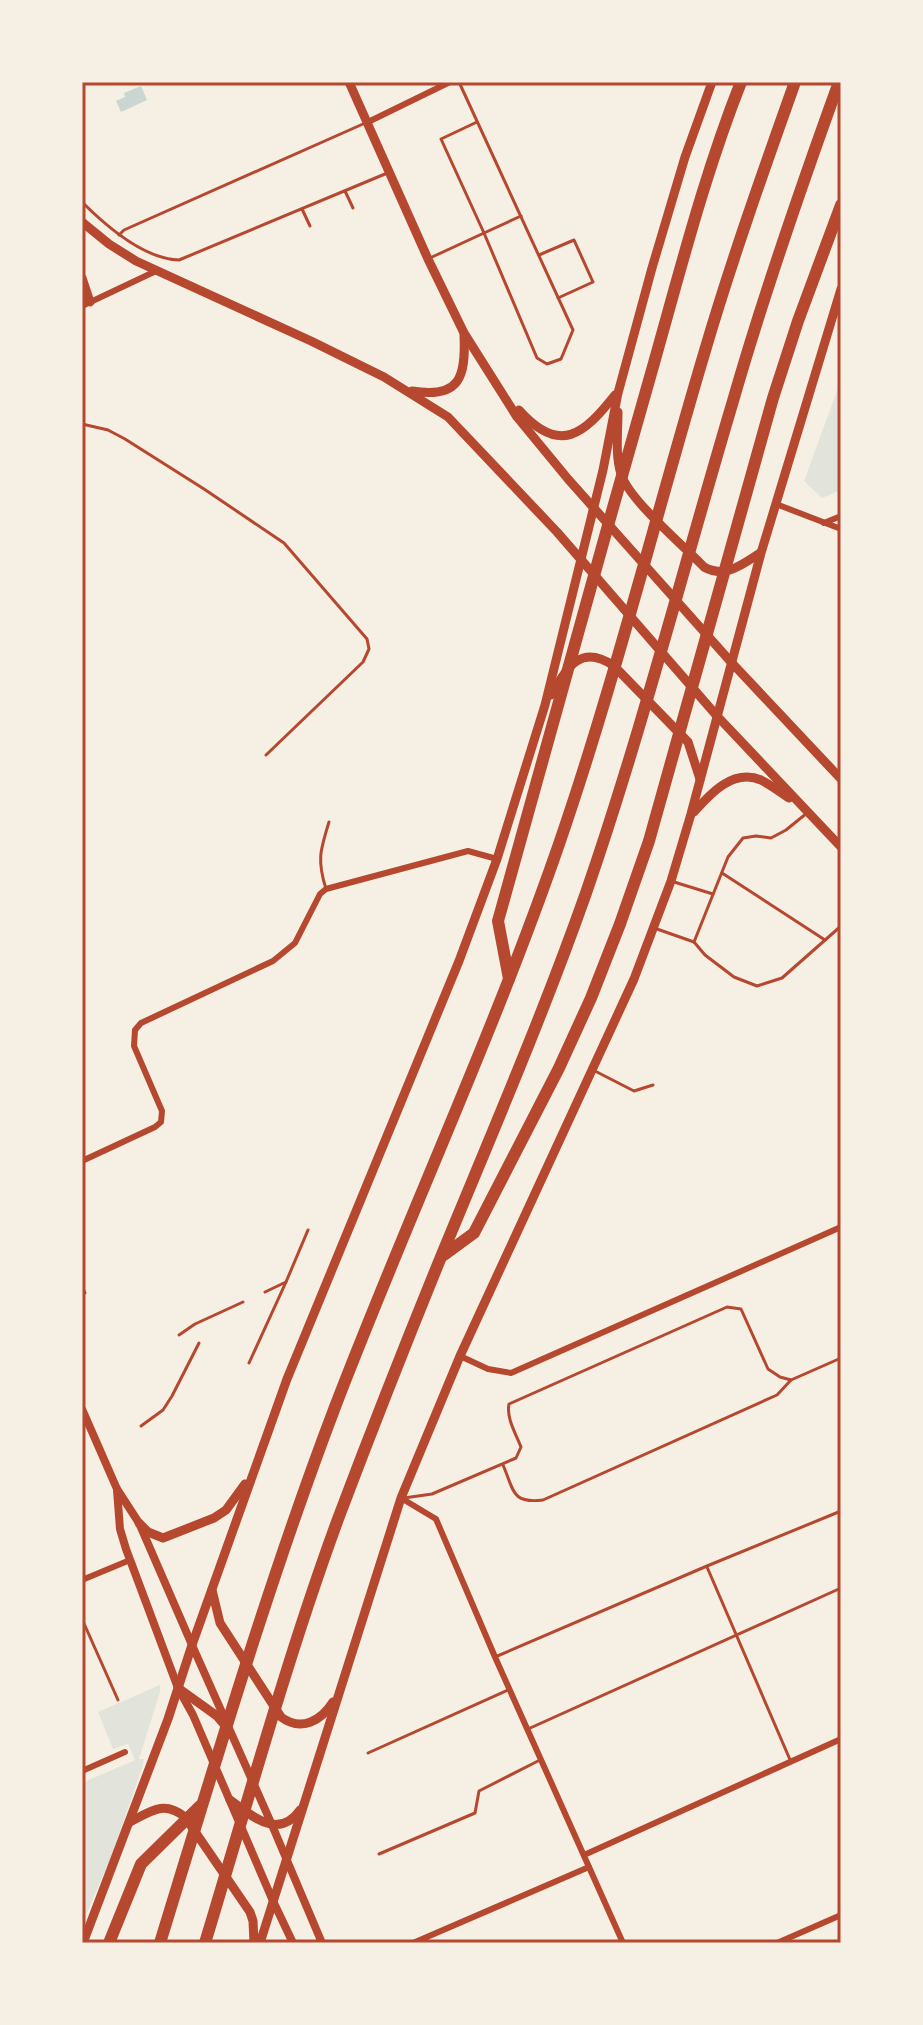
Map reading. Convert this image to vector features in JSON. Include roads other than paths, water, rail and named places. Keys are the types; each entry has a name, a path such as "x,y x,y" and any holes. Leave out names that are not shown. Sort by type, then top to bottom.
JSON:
{"highway":[{"path":"509,981 498,921 706,181 741,82"},
{"path":"160,1943 282,1556 335,1407 509,981 544,887 585,764 710,335 795,82"},
{"path":"205,1943 283,1685 338,1520 553,984 608,828 754,331 839,82"},
{"path":"441,1257 474,1233 559,1068 620,924 649,841 773,398 841,205"},
{"path":"109,1943 141,1864 202,1804"}],"main road":[{"path":"349,82 464,333 517,417 540,447 731,662 841,779"},
{"path":"83,1943 130,1822 298,1351 459,961 497,859 545,705 594,508 618,393 682,168 712,82"},
{"path":"82,222 109,244 156,271 311,341 405,390 448,417 581,559 706,704 841,847"},
{"path":"82,278 86,304"},
{"path":"257,1943 401,1498 460,1356 634,979 671,881 761,553 841,289"},
{"path":"405,390 434,393 452,387 464,366 464,333"},
{"path":"497,386 525,417 546,431 562,436 572,435 587,427 618,393"},
{"path":"618,393 619,464 624,483 642,505 704,567 717,572 738,568 761,553"},
{"path":"545,705 574,662 593,656 601,658 614,666 688,742 700,780"},
{"path":"691,814 721,785 747,778 759,779 804,809"},
{"path":"139,1523 148,1532 163,1538 214,1518 226,1510 252,1475"},
{"path":"212,1588 220,1623 281,1717 296,1724 313,1722 327,1712 340,1693"},
{"path":"178,1688 217,1716 229,1731"},
{"path":"230,1800 258,1820 272,1825 293,1819 304,1804"},
{"path":"130,1822 162,1807 175,1809 185,1817 250,1912 257,1943"}],"street":[{"path":"366,123 450,82"},
{"path":"86,304 156,271"},
{"path":"776,504 841,529"},
{"path":"824,523 841,516"},
{"path":"82,1161 161,1122 160,1107 134,1046 135,1030 141,1023 273,961 295,943 320,894 326,889 468,851 497,859"},
{"path":"460,1356 488,1369 511,1373 841,1227"},
{"path":"82,1409 117,1489 139,1523 322,1943"},
{"path":"117,1489 120,1529 178,1688 193,1715 293,1943"},
{"path":"401,1498 436,1519 623,1943"},
{"path":"82,1580 130,1560"},
{"path":"584,1855 841,1739"},
{"path":"82,1771 125,1752"},
{"path":"413,1943 589,1867"},
{"path":"777,1943 841,1915"}],"lane":[{"path":"459,82 478,122 573,330 561,359 547,364 537,358 441,139 478,122"},
{"path":"119,235 124,230 366,123"},
{"path":"82,202 119,235 160,257 179,260 389,172"},
{"path":"345,191 353,208"},
{"path":"302,209 310,226"},
{"path":"428,259 521,216"},
{"path":"539,255 574,240 590,275 593,282 558,298"},
{"path":"82,424 108,430 125,439 284,543 367,639 369,649 363,662 266,755"},
{"path":"694,942 728,857 743,838 771,838 786,830 804,809"},
{"path":"326,889 320,851 329,822"},
{"path":"722,873 825,940"},
{"path":"671,881 713,894"},
{"path":"653,928 694,942 705,955 734,977 757,986 782,978 841,926"},
{"path":"593,1070 634,1091 653,1085"},
{"path":"249,1363 308,1230"},
{"path":"265,1292 286,1282"},
{"path":"82,1287 85,1293"},
{"path":"179,1335 195,1324 243,1302"},
{"path":"401,1498 432,1494 516,1458 521,1447 510,1419 509,1404 727,1307 741,1309 745,1315 768,1369 791,1380"},
{"path":"141,1426 163,1410 199,1343"},
{"path":"503,1465 517,1497 524,1501 543,1500 777,1395 791,1380 841,1358"},
{"path":"495,1657 841,1511"},
{"path":"707,1566 791,1762"},
{"path":"528,1729 841,1588"},
{"path":"82,1619 118,1700"},
{"path":"368,1753 510,1689"},
{"path":"379,1854 475,1813 479,1791 542,1759"}]}
